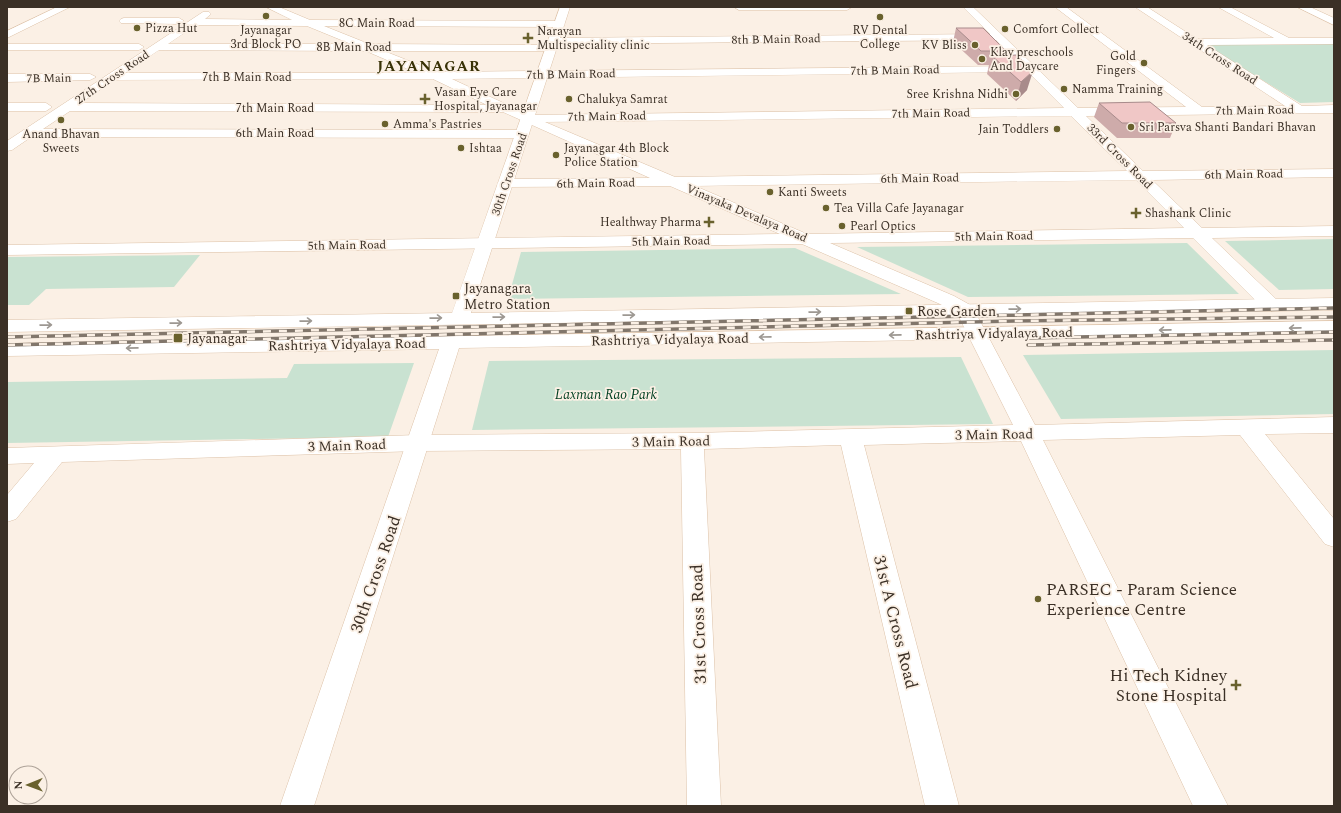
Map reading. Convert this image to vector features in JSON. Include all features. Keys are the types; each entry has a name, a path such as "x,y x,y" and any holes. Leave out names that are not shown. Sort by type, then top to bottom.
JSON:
{"street":[{"path":"7,35 65,7"},
{"name":"27th Cross Road","path":"71,90 200,7"},
{"name":"27th Cross Road","path":"7,147 27,133 62,103 111,77 217,7"},
{"name":"Vinayaka Devalaya Road","path":"271,7 435,76 508,109 525,126 674,182 947,300 965,310"},
{"name":"30th Cross Road","path":"460,318 565,7"},
{"path":"739,7 847,7"},
{"name":"33rd Cross Road","path":"968,7 1271,305"},
{"path":"1060,7 1198,110"},
{"name":"34th Cross Road","path":"1140,7 1299,109"},
{"path":"1223,7 1288,41"},
{"path":"1302,7 1334,22"},
{"path":"124,21 179,21"},
{"name":"8C Main Road","path":"194,22 560,24"},
{"name":"8th B Main Road","path":"553,44 998,37"},
{"path":"1195,42 1334,41"},
{"name":"8B Main Road","path":"156,47 368,48 553,44"},
{"path":"7,48 139,47"},
{"name":"7th B Main Road","path":"111,77 435,76 1031,69"},
{"name":"7B Main","path":"7,78 90,77"},
{"name":"27th Cross Road","path":"26,119 46,107 62,103"},
{"name":"7th Main Road","path":"62,103 276,108 508,109"},
{"path":"7,107 46,107"},
{"path":"249,134 276,108"},
{"name":"7th Main Road","path":"525,126 1074,112 1334,109"},
{"name":"6th Main Road","path":"27,133 249,134 525,126"},
{"name":"6th Main Road","path":"505,184 1334,173"},
{"name":"5th Main Road","path":"7,250 1334,231"},
{"name":"Rashtriya Vidyalaya Road","path":"7,326 1334,304"},
{"path":"965,310 1029,434 1211,806"},
{"name":"Rashtriya Vidyalaya Road","path":"7,350 1334,327"},
{"name":"30th Cross Road","path":"297,806 451,343"},
{"name":"3 Main Road","path":"7,456 418,443 692,441 1029,434 1334,425"},
{"path":"1247,428 1334,537"},
{"name":"31st A Cross Road","path":"851,437 942,806"},
{"name":"31st Cross Road","path":"692,441 704,806"},
{"path":"7,512 55,455"}],"green space":[{"path":"1334,43 1334,102 1300,103 1203,44"},
{"path":"1334,239 1334,289 1279,290 1225,241"},
{"path":"1187,243 1239,294 968,297 857,247"},
{"path":"795,248 901,294 508,299 521,252"},
{"path":"200,255 174,287 46,289 29,305 7,305 7,257"},
{"path":"1334,350 1334,414 1061,419 1023,355"},
{"name":"Laxman Rao Park","path":"961,357 993,424 472,430 489,361"},
{"path":"414,363 388,437 7,443 7,382 287,378 294,364"}],"building":[{"path":"956,28 983,28 1006,51 981,51"},
{"path":"1017,55 1033,71 1021,82 992,56"},
{"path":"1150,102 1176,123 1122,123 1099,103"}],"railway":[{"path":"7,337 1334,308"},
{"path":"7,345 1014,321 1334,317"},
{"path":"1025,338 1334,332"},
{"path":"1028,345 1334,340"}],"place":[{"name":"Jayanagar 3rd Block PO","path":"266,16"},
{"name":"RV Dental College","path":"880,17"},
{"name":"Pizza Hut","path":"137,28"},
{"name":"Comfort Collect","path":"1005,29"},
{"name":"Narayan Multispeciality clinic","path":"528,38"},
{"name":"KV Bliss","path":"975,45"},
{"name":"Klay preschools And Daycare","path":"982,59"},
{"name":"Gold Fingers","path":"1144,63"},
{"name":"Namma Training","path":"1064,89"},
{"name":"Sree Krishna Nidhi","path":"1016,94"},
{"name":"Vasan Eye Care Hospital, Jayanagar","path":"425,99"},
{"name":"Chalukya Samrat","path":"569,99"},
{"name":"Anand Bhavan Sweets","path":"61,120"},
{"name":"Amma's Pastries","path":"385,124"},
{"name":"Sri Parsva Shanti Bandari Bhavan","path":"1131,127"},
{"name":"Jain Toddlers","path":"1057,129"},
{"name":"Ishtaa","path":"461,148"},
{"name":"Jayanagar 4th Block Police Station","path":"556,155"},
{"name":"Kanti Sweets","path":"770,192"},
{"name":"Tea Villa Cafe Jayanagar","path":"826,208"},
{"name":"Shashank Clinic","path":"1136,213"},
{"name":"Healthway Pharma","path":"709,222"},
{"name":"Pearl Optics","path":"842,226"},
{"name":"Jayanagara Metro Station","path":"456,296"},
{"name":"Rose Garden","path":"909,311"},
{"name":"Jayanagar","path":"178,338"},
{"name":"PARSEC - Param Science Experience Centre","path":"1038,599"},
{"name":"Hi Tech Kidney Stone Hospital","path":"1236,685"}],"district":[{"name":"JAYANAGAR","path":"429,66"}]}
